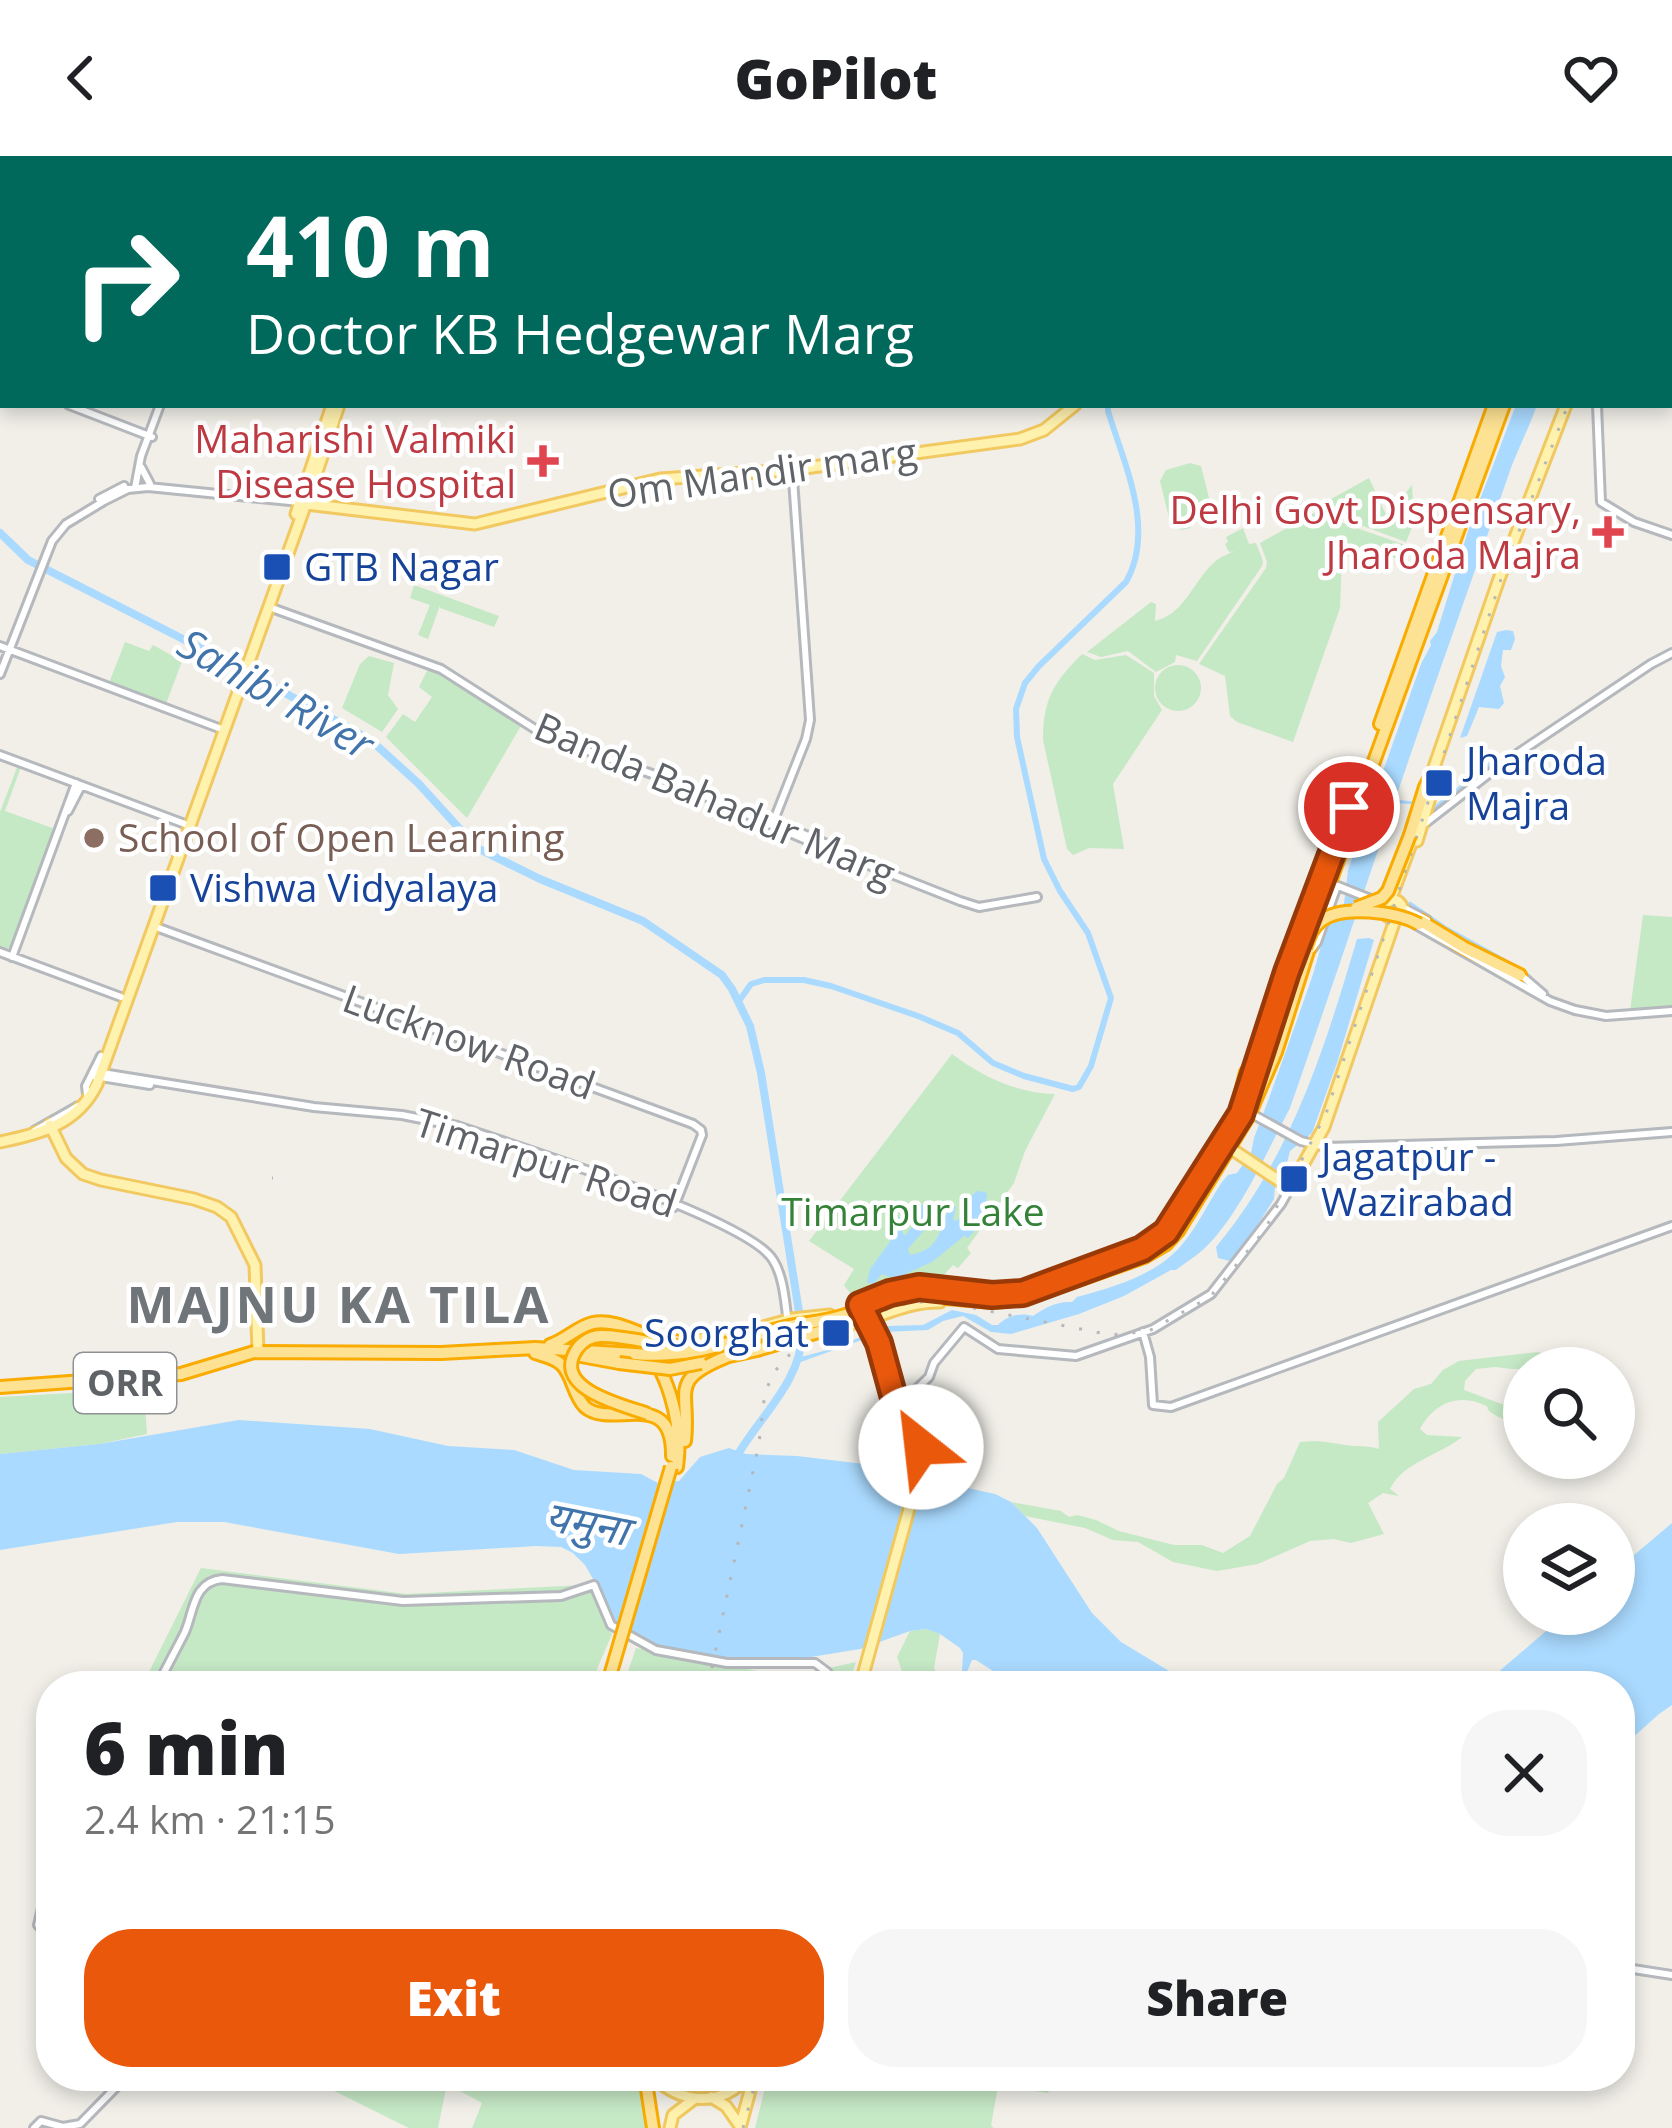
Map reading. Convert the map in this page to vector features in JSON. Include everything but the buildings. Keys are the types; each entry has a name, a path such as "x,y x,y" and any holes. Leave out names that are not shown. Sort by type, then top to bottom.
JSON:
{"highway":[{"path":"1249,1093 1261,1046 1493,408"},
{"path":"580,1356 670,1369 725,1347 841,1316 898,1294 1024,1299 1160,1249 1178,1231 1232,1150 1267,1081 1503,408"},
{"path":"1267,1081 1269,1047 1311,928 1327,914 1356,908 1388,891 1415,831 1432,773"},
{"path":"1356,908 1406,914 1492,968"},
{"path":"987,1298 1038,1288 1155,1242 1176,1219 1237,1121 1305,946 1326,917 1347,913 1405,916 1520,975"},
{"path":"1300,937 1306,935 1310,940 1304,970"},
{"path":"1237,1121 1246,1072"},
{"path":"634,1356 669,1359 711,1354 924,1293"},
{"path":"580,1356 728,1357 822,1331 850,1315"},
{"name":"ORR","path":"535,1351 598,1322 671,1341 756,1329"},
{"path":"571,1336 601,1329 625,1334 655,1358 679,1432 674,1467"},
{"path":"615,1671 686,1434 685,1389 697,1357 716,1342 756,1329"},
{"path":"674,1467 669,1433 660,1422 589,1391 575,1378 573,1360 581,1344 596,1336 697,1357"},
{"path":"535,1351 561,1363 586,1407 599,1414 648,1414"},
{"name":"ORR","path":"37,1388 182,1379 267,1356 455,1357 535,1351 634,1356"},
{"name":"ORR","path":"0,1391 181,1374 256,1352 535,1351 580,1356"},
{"path":"651,2091 654,2126"}],"main road":[{"path":"0,1140 50,1130 102,1076 121,997 335,408"},
{"name":"Om Mandir marg","path":"303,501 471,520 493,518 654,476 791,467 1030,436 1071,408"},
{"path":"1394,909 1415,831 1427,809 1432,773 1499,579 1567,408"},
{"path":"1232,1150 1283,1181 1310,1143 1567,408"},
{"path":"246,662 303,501"},
{"path":"103,1058 156,924 167,876 222,729"},
{"path":"0,1140 50,1130"},
{"path":"50,1130 65,1164 82,1177 196,1204 229,1219 253,1266 256,1352"},
{"path":"728,1357 850,1315 880,1296 919,1287 987,1298"},
{"path":"880,1296 886,1311"},
{"path":"875,1329 886,1311 916,1303 977,1304 987,1298"},
{"path":"850,1315 875,1329"},
{"path":"788,1320 850,1315 875,1329 892,1386 914,1422 921,1447 918,1476 863,1671"},
{"name":"ORR","path":"756,1329 788,1320"},
{"path":"670,2091 694,2098 727,2091"},
{"path":"740,2127 748,2091"},
{"path":"717,2096 740,2127"},
{"path":"670,2128 673,2114 694,2098"}],"street":[{"path":"81,408 151,435"},
{"path":"137,486 161,408"},
{"path":"1597,408 1601,502 1634,522 1672,535"},
{"path":"771,823 810,720 791,467"},
{"path":"140,469 150,484"},
{"path":"0,674 49,539 67,519 124,486 140,469"},
{"path":"124,486 303,501"},
{"path":"42,558 66,524 137,486 303,501"},
{"name":"Banda Bahadur Marg","path":"269,606 447,668 560,739 667,778 971,904 997,905 1037,895"},
{"path":"6,648 222,729"},
{"path":"1427,809 1672,653"},
{"path":"0,755 185,824"},
{"path":"12,957 78,784"},
{"path":"1333,889 1394,909 1520,975 1550,1000"},
{"path":"1394,909 1492,968 1575,1010 1606,1016 1672,1011"},
{"name":"Lucknow Road","path":"156,924 696,1125 702,1135 674,1205"},
{"path":"0,952 121,997"},
{"path":"89,1094 86,1086 103,1058"},
{"name":"Timarpur Road","path":"102,1076 314,1107 410,1112 674,1205 750,1242 767,1257 791,1334"},
{"name":"Timarpur Road","path":"209,1091 328,1112 452,1126 674,1205"},
{"path":"34,1131 71,1113"},
{"path":"1252,1114 1310,1143 1331,1147 1556,1141 1672,1132"},
{"path":"901,1402 929,1377 934,1363 964,1327 998,1349 1076,1356 1144,1333 1211,1294 1276,1208 1283,1181"},
{"path":"1144,1333 1153,1405 1171,1407 1672,1226"},
{"path":"164,1671 196,1598 215,1579 403,1601 561,1597 594,1586 610,1624 653,1648 728,1664 815,1663 826,1671"},
{"path":"1635,1969 1672,1975"},
{"path":"34,2128 41,2121 63,2127 80,2125 113,2091"}],"green space":[{"path":"1190,463 1201,466 1212,510 1207,520 1181,530 1170,522 1160,481 1166,470"},
{"path":"1369,478 1387,517 1412,485 1414,522 1406,542 1315,508"},
{"path":"1314,513 1405,545 1401,558 1342,556 1340,608 1293,742 1237,722 1230,716 1225,676 1199,664 1266,568 1260,543"},
{"path":"1243,528 1249,544 1256,543 1262,566 1197,661 1176,655 1175,662 1156,672 1128,651 1101,657 1087,652 1151,602 1156,604 1155,621 1175,611 1209,568 1234,551 1229,552 1226,537"},
{"path":"414,585 499,616 494,627 440,605 428,639 418,635 430,605 410,598"},
{"path":"125,642 149,651 153,645 182,661 166,704 109,683"},
{"path":"1082,654 1095,660 1126,655 1154,673 1154,696 1162,710 1113,784 1124,849 1089,848 1073,855 1067,849 1043,740 1052,692"},
{"path":"369,656 394,663 388,695 398,709 382,732 342,708 360,664"},
{"path":"1178,665 1194,672 1201,688 1194,704 1178,711 1162,704 1155,688 1162,672"},
{"path":"428,669 464,685 522,724 467,818 386,737 403,714 415,722 432,697 419,687"},
{"path":"18,765 5,811 58,830 14,944 6,950 0,948 0,812"},
{"path":"1643,915 1672,917 1672,1007 1630,1011"},
{"name":"Timarpur Lake","path":"952,1054 1000,1082 1055,1094 1014,1183 958,1268 953,1265 934,1285 896,1288 856,1301 844,1285 854,1269 809,1241"},
{"path":"1503,1356 1503,1368 1476,1369 1464,1390 1503,1405 1503,1419 1487,1406 1469,1401 1452,1401 1431,1414 1420,1429 1427,1435 1462,1437 1404,1472 1390,1489 1399,1496 1383,1493 1368,1503 1384,1534 1351,1543 1310,1541 1258,1564 1217,1571 1173,1562 1138,1542 1113,1540 1085,1528 1025,1516 1011,1502 1096,1520 1174,1545 1202,1545 1223,1553 1250,1536 1300,1442 1379,1449 1378,1422 1414,1389 1431,1384 1459,1361"},
{"path":"144,1389 147,1434 0,1454 0,1397"},
{"path":"201,1568 407,1594 584,1585 594,1589 612,1634 597,1671 150,1671"},
{"path":"910,1631 940,1634 935,1671 902,1671 897,1657"},
{"path":"636,1648 757,1671 628,1671"},
{"path":"856,1662 853,1671 816,1671"},
{"path":"334,2091 446,2091 438,2128 409,2128"},
{"path":"460,2091 644,2091 648,2128 472,2128 482,2103"},
{"path":"764,2091 997,2091 994,2128 755,2128"}],"water":[{"path":"1515,408 1536,408 1468,589 1290,1108 1220,1231 1176,1270 1079,1314 1011,1334 991,1332 963,1316 928,1330 884,1332 798,1363 801,1357 888,1326 923,1325 952,1310 976,1315 992,1325 1023,1314 1033,1316 1132,1279 1158,1266 1180,1247 1222,1182 1237,1173 1251,1153 1327,930 1344,904 1348,870 1421,664 1437,632 1468,531"},
{"path":"1513,631 1515,639 1511,650 1503,650 1505,677 1500,686 1504,703 1499,709 1479,707 1467,736 1460,738 1497,632"},
{"path":"1357,939 1374,940 1312,1133 1290,1151 1289,1173 1275,1187 1274,1199 1251,1235 1230,1261 1218,1258 1216,1247 1265,1176 1302,1101"},
{"path":"977,1191 987,1195 986,1218 968,1238 964,1236 932,1262 894,1279 882,1274 874,1283 867,1283 870,1269 890,1242 893,1218 901,1217 906,1235 914,1224 917,1205 930,1208 927,1227 908,1249 910,1255 921,1252 934,1243 951,1205 956,1207 956,1221"},
{"name":"यमुना","path":"239,1420 370,1429 448,1446 514,1450 574,1470 641,1474 658,1483 679,1481 700,1457 729,1448 746,1454 881,1466 1011,1502 1037,1528 1092,1613 1121,1642 1169,1671 993,1671 972,1660 967,1671 962,1671 960,1648 926,1629 860,1649 774,1663 669,1651 634,1638 610,1620 585,1565 561,1547 399,1554 224,1522 177,1522 0,1550 0,1454 99,1444"},
{"path":"1672,1523 1672,1705 1635,1736 1635,1671 1500,1671 1542,1635 1635,1635 1635,1554"}],"waterway":[{"path":"739,1001 751,984 764,980 831,986 958,1033 993,1063 1024,1076 1079,1087 1091,1066 1111,998 1088,933 1044,859 1017,737 1016,709 1025,683 1126,582 1134,562 1138,519 1108,408"},
{"name":"Sahibi River","path":"0,533 28,560 375,744 477,848 643,921 722,975 750,1026 761,1073 800,1318"},
{"path":"1431,805 1435,807 1495,760"},
{"path":"1392,801 1414,803"},
{"path":"1406,905 1410,903 1512,964"},
{"path":"1368,1014 1382,972"},
{"name":"Sahibi River","path":"734,1461 786,1384 802,1333"}],"railway":[{"path":"711,1671 759,1443 765,1392 792,1352 913,1302 943,1302 1111,1335 1149,1331 1210,1297 1264,1231 1326,1114 1504,570 1567,408"},
{"path":"743,2128 753,2091"}],"place":[{"name":"Maharishi Valmiki Disease Hospital","path":"543,461"},
{"name":"Delhi Govt Dispensary, Jharoda Majra","path":"1608,532"},
{"name":"GTB Nagar","path":"277,567"},
{"name":"Jharoda Majra","path":"1439,783"},
{"name":"School of Open Learning","path":"94,838"},
{"name":"Vishwa Vidyalaya","path":"163,888"},
{"name":"Jagatpur - Wazirabad","path":"1294,1179"},
{"name":"Soorghat","path":"836,1333"}],"district":[{"name":"MAJNU KA TILA","path":"339,1305"}],"route":[{"path":"921,1447 920,1433 896,1405 879,1343 860,1305 919,1287 992,1295 1023,1293 1142,1249 1166,1232 1241,1114 1287,972 1349,807"}]}
